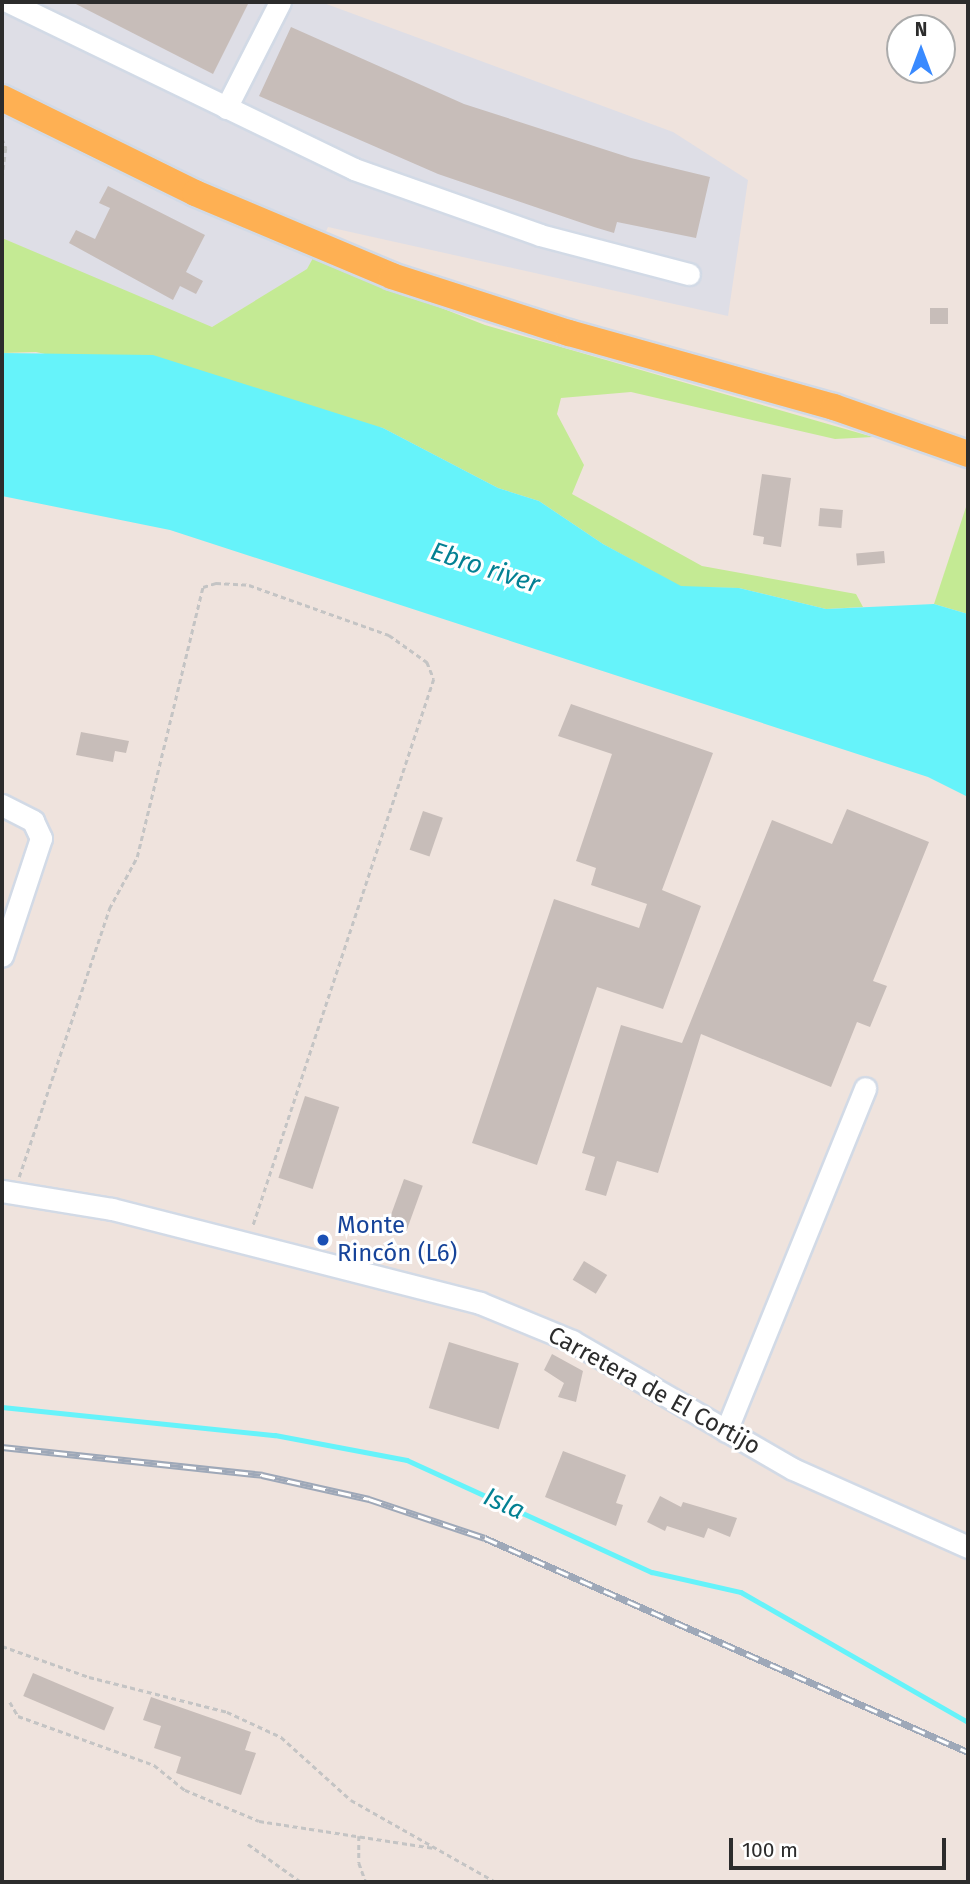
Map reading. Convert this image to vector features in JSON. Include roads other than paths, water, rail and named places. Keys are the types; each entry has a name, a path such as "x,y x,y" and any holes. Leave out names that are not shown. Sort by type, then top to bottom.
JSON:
{"main road":[{"path":"2,98 195,193 392,276 569,333 834,407 968,454"}],"street":[{"path":"9,2 45,10 226,108 354,169 443,202 639,264 689,274"},
{"path":"226,108 280,2"},
{"path":"2,805 33,821 41,838 2,956"},
{"path":"726,1431 865,1088"},
{"name":"Carretera de El Cortijo","path":"8,1192 112,1209 480,1303 572,1341 793,1469 968,1547"}],"water":[{"name":"Ebro river","path":"2,353 153,355 383,428 498,488 539,501 603,544 681,586 739,588 826,609 934,604 968,614 968,797 928,777 170,530 2,496"}],"waterway":[{"name":"Isla","path":"2,1407 275,1435 407,1460 652,1572 741,1592 968,1722"}],"railway":[{"path":"2,1447 262,1475 369,1499 485,1538 968,1752"}],"place":[{"name":"Monte Rincón (L6)","path":"323,1240"}]}
